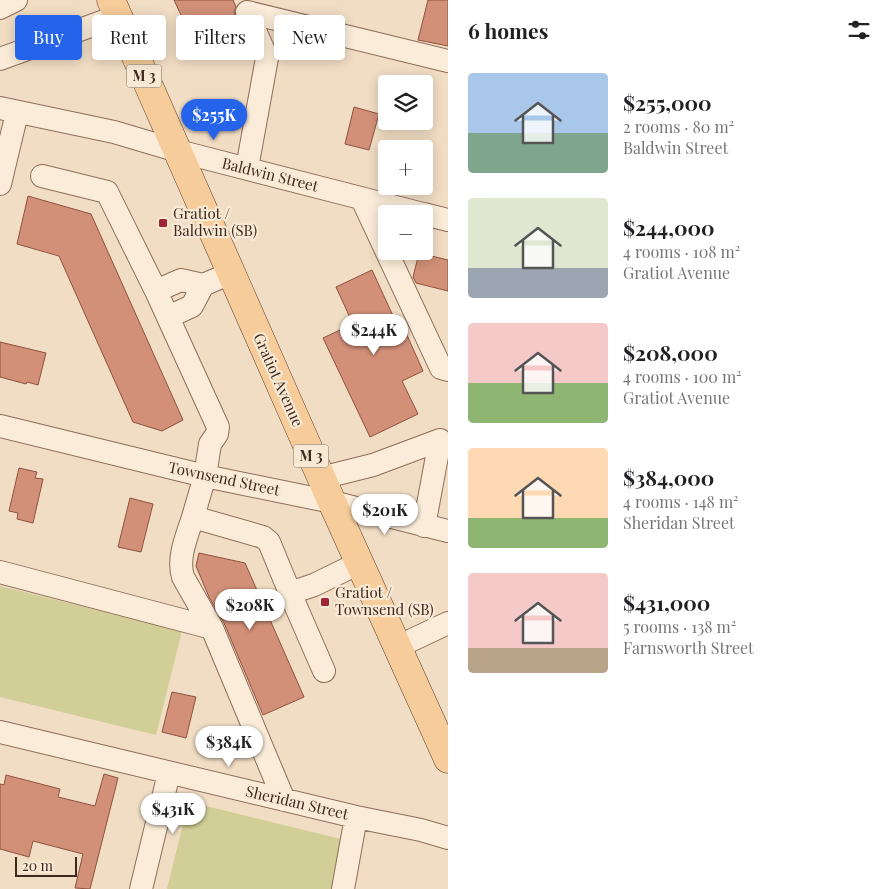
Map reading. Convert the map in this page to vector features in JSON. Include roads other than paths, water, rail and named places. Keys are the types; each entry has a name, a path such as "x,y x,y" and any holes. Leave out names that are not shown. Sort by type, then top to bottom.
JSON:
{"main road":[{"name":"Gratiot Avenue","path":"115,8 230,273 448,759"}],"street":[{"path":"0,8 16,0"},
{"path":"0,59 115,8"},
{"path":"247,168 267,58 247,12 448,61"},
{"path":"0,184 8,111"},
{"name":"Baldwin Street","path":"8,111 114,132 178,151 386,205"},
{"path":"42,176 107,192 156,291 218,427 219,431 209,448 205,476 183,549 181,569 212,628 284,800"},
{"path":"362,199 441,368 448,370"},
{"name":"Baldwin Street","path":"433,216 448,220"},
{"path":"156,291 181,280 203,285 230,273"},
{"path":"168,317 192,306 203,285"},
{"name":"Townsend Street","path":"0,426 205,476 332,502 448,532"},
{"path":"321,478 373,465 440,440 424,526"},
{"path":"193,517 263,537 269,542 324,672"},
{"path":"290,594 360,563"},
{"path":"0,572 212,628"},
{"path":"397,646 448,623"},
{"name":"Sheridan Street","path":"0,732 356,817 421,830 448,838"},
{"path":"140,889 169,773"},
{"path":"343,889 356,817"}],"place":[{"name":"Gratiot / Baldwin (SB)","path":"163,223"},
{"name":"Gratiot / Townsend (SB)","path":"325,602"}]}
